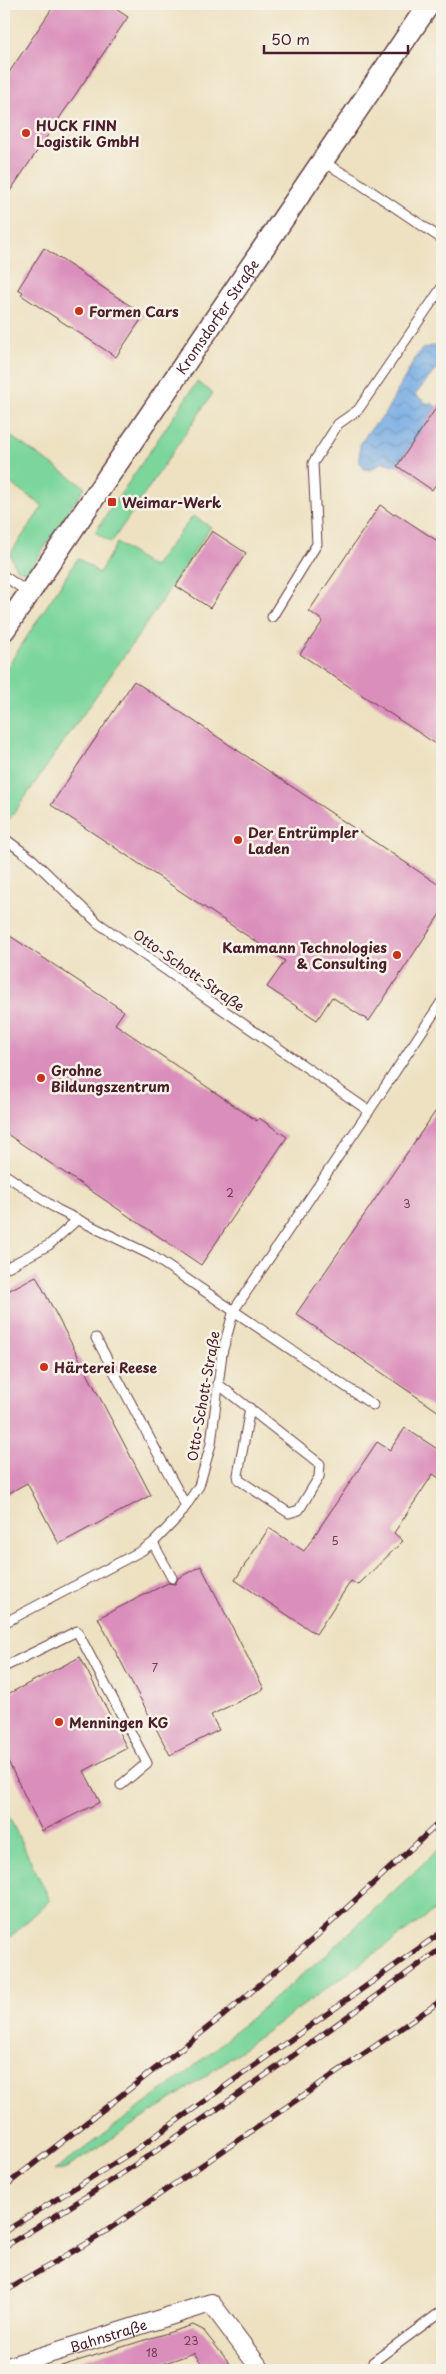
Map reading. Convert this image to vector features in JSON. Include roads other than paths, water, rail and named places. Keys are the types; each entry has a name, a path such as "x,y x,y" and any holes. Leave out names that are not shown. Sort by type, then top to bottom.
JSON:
{"street":[{"name":"Kromsdorfer Straße","path":"4,630 429,4"},
{"name":"Bahnstraße","path":"4,2368 211,2303 261,2370"}],"lane":[{"path":"322,162 354,180 442,239"},
{"path":"272,617 318,544 313,463 338,424 358,410 442,287"},
{"path":"4,576 28,592"},
{"name":"Otto-Schott-Straße","path":"4,838 32,859 98,923 370,1110"},
{"name":"Otto-Schott-Straße","path":"4,1623 142,1551 153,1543 179,1516 199,1486 211,1444 222,1353 234,1310 442,1002"},
{"path":"4,1174 58,1210 151,1255 373,1405"},
{"path":"4,1269 49,1245 78,1219"},
{"path":"96,1338 186,1506"},
{"path":"218,1384 250,1408 320,1464 319,1477 299,1510 289,1513 239,1480 238,1474 250,1408"},
{"path":"153,1543 172,1578"},
{"path":"4,1668 77,1630 147,1764 121,1785"},
{"path":"379,2370 373,2362 442,2311"}],"water":[{"path":"442,346 442,362 415,395 428,404 430,402 437,407 397,466 383,462 370,470 364,469 359,460 360,444 384,415 416,357 422,349"}],"railway":[{"path":"4,2187 224,2015 313,1939 442,1820"},
{"path":"4,2232 137,2149 442,1932"},
{"path":"4,2247 61,2213 172,2140 281,2065 442,1948"},
{"path":"4,2292 96,2238 442,2000"}],"place":[{"name":"HUCK FINN Logistik GmbH","path":"26,133"},
{"name":"Formen Cars","path":"79,311"},
{"name":"Weimar-Werk","path":"112,502"},
{"name":"Der Entrümpler Laden","path":"238,840"},
{"name":"Kammann Technologies & Consulting","path":"397,955"},
{"name":"Grohne Bildungszentrum","path":"41,1078"},
{"name":"Härterei Reese","path":"44,1367"},
{"name":"Menningen KG","path":"59,1722"}]}
